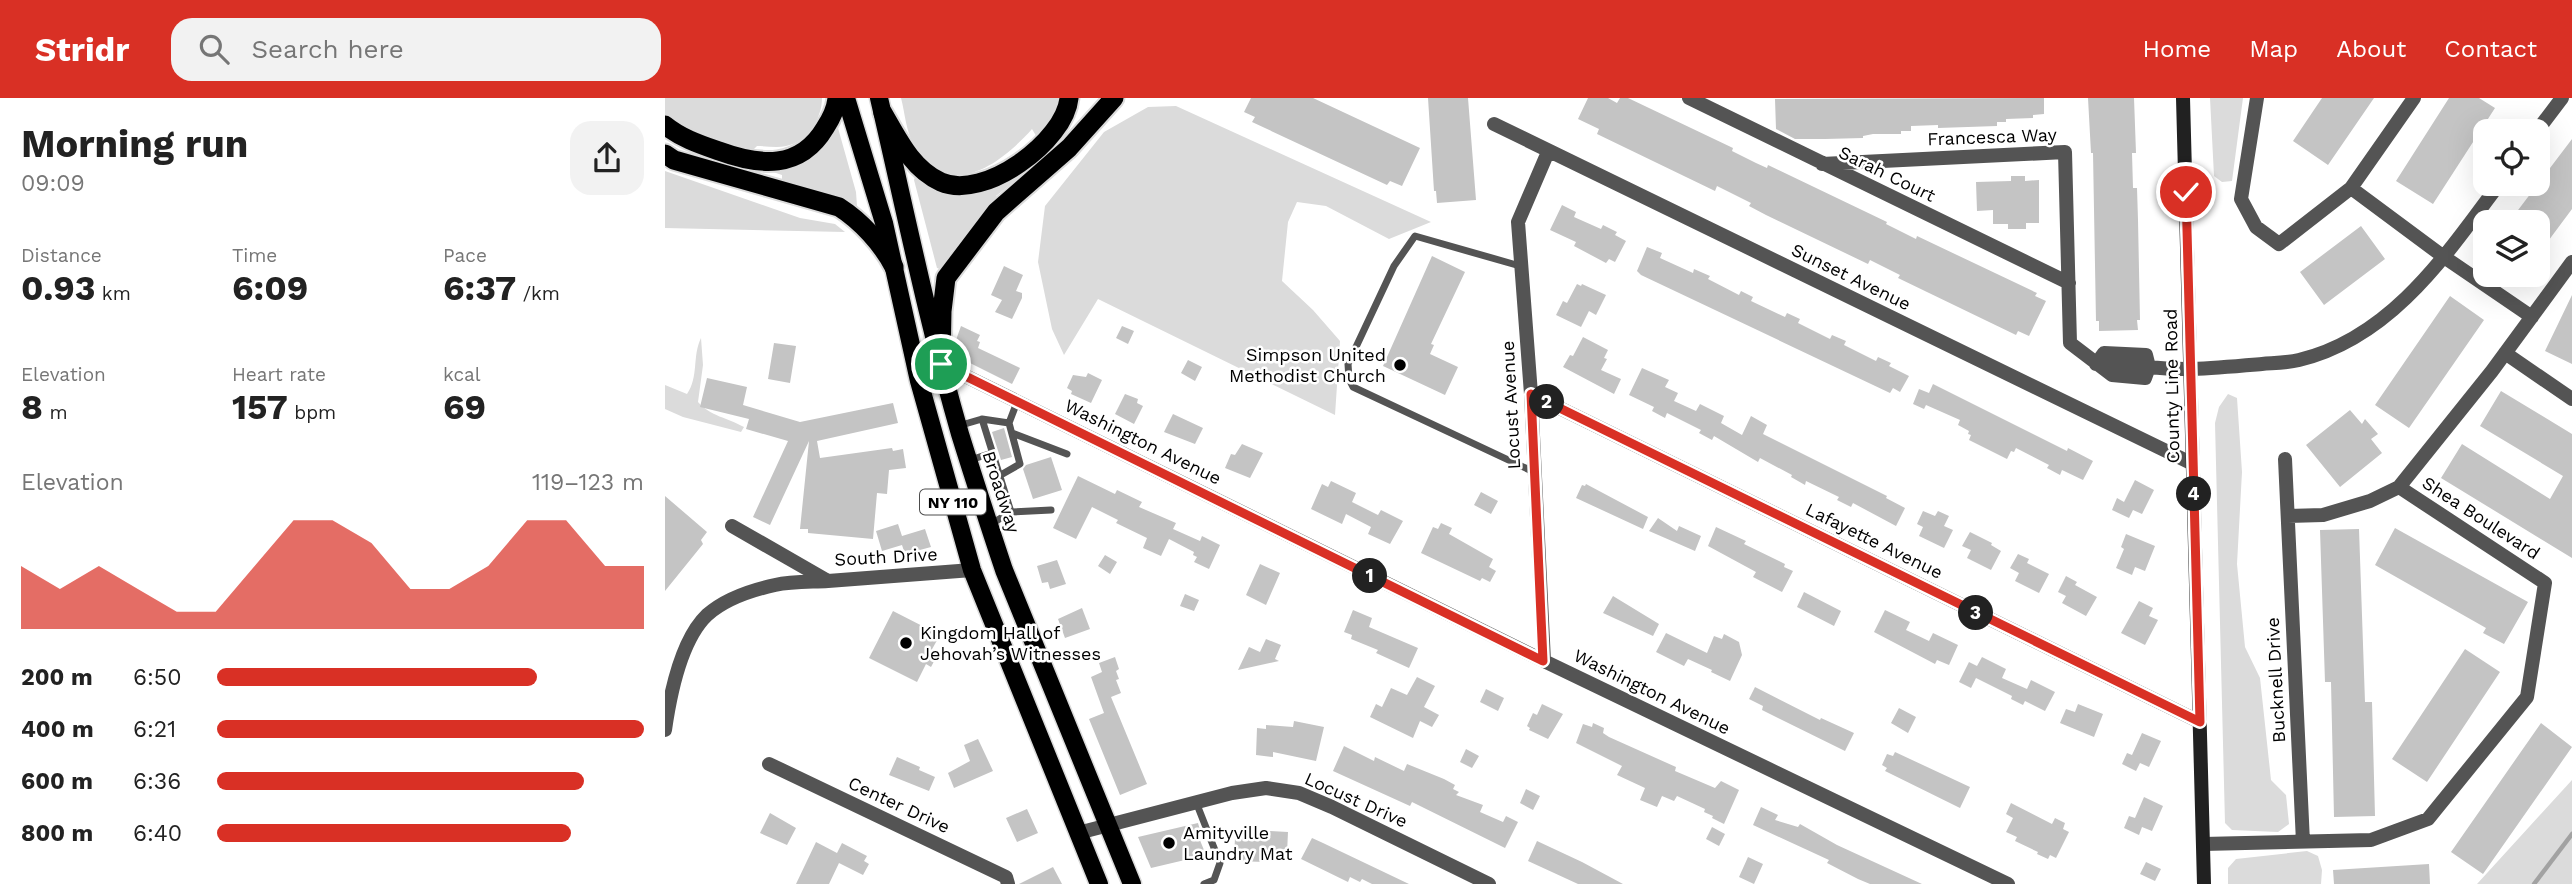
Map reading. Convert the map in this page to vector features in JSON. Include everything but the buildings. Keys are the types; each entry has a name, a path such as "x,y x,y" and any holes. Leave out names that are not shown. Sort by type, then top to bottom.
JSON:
{"highway":[{"path":"665,125 692,142 740,159 761,163 781,161 803,153 817,141 832,118 837,98"},
{"path":"881,105 905,150 924,173 944,184 966,187 990,181 1028,157 1056,130 1068,109 1069,98"},
{"path":"941,364 941,311 946,278 996,212 1069,148 1114,98"},
{"path":"665,153 674,160 839,207 852,215 894,267"}],"main road":[{"name":"NY 110","path":"846,98 884,223 921,388 972,570 1099,884"},
{"name":"County Line Road","path":"2183,98 2204,884"},
{"name":"Broadway","path":"881,105 941,364 1004,570 1132,884"}],"street":[{"name":"Sarah Court","path":"1689,98 2069,283"},
{"path":"2257,98 2241,199 2256,228 2279,244 2351,188 2414,98"},
{"path":"2546,119 2562,98"},
{"name":"Sunset Avenue","path":"1494,124 2193,464"},
{"name":"Locust Avenue","path":"1543,661 1531,394 1518,222 1548,152"},
{"name":"Francesca Way","path":"1822,164 2065,152 2070,344 2096,364 2112,375 2145,377 2150,367 2146,355 2103,353 2096,364"},
{"path":"2351,188 2444,257 2532,317"},
{"name":"Francesca Way","path":"2150,367 2191,369 2298,361 2341,345 2383,320 2417,288 2490,196"},
{"path":"2288,516 2323,515 2370,501 2399,487 2505,353 2572,262"},
{"path":"2505,353 2572,399"},
{"name":"Washington Avenue","path":"941,364 1543,661 2008,884"},
{"name":"Lafayette Avenue","path":"1531,394 2200,722"},
{"name":"Bucknell Drive","path":"2285,458 2303,842"},
{"name":"Shea Boulevard","path":"2203,844 2371,840 2428,819 2527,697 2545,583 2399,487"},
{"name":"South Drive","path":"732,526 828,580 972,570"},
{"path":"665,730 681,660 707,615 741,594 776,584 828,580"},
{"name":"Center Drive","path":"769,764 1006,877 1008,884"},
{"name":"Locust Drive","path":"1078,833 1232,793 1266,788 1299,793 1489,884"}],"lane":[{"path":"1521,266 1415,236 1394,266 1348,364 1349,379 1353,387 1534,472"},
{"path":"999,476 1020,464 1009,423 1017,402"},
{"path":"958,426 982,419 1009,423"},
{"path":"982,419 1011,512"},
{"path":"1012,433 1067,454"},
{"path":"969,460 992,453"},
{"path":"990,524 1011,512 1051,510"},
{"path":"1196,802 1220,863 1214,880 1204,884"}],"shaded area":[{"path":"665,98 822,98 819,114 807,135 794,144 783,147 757,146 749,154 688,134 665,116"},
{"path":"901,98 1063,98 1038,139 1032,129 1005,155 990,165 958,175 942,172 928,162 914,145 907,128"},
{"path":"2210,98 2243,98 2232,181 2222,182 2214,176"},
{"path":"1176,106 1431,222 1389,239 1326,206 1297,202 1288,222 1282,281 1313,310 1340,341 1335,415 1098,299 1064,355 1052,329 1038,262 1045,206 1104,132 1148,107"},
{"path":"838,128 856,192 857,206 853,207 777,181 782,179 782,175 773,172 810,157"},
{"path":"665,171 800,218 835,224 845,232 665,228"},
{"path":"1016,173 1020,177 996,196 1000,202 951,252 943,270 937,268 915,177 942,191 966,194 989,187"},
{"path":"701,338 703,365 698,402 714,414 744,427 741,432 683,417 665,409 665,385 687,394 691,387"},
{"path":"2228,394 2237,398 2242,472 2237,564 2245,647 2260,678 2271,780 2286,795 2289,824 2278,832 2232,830 2225,823 2215,423 2219,407"},
{"path":"2572,780 2572,884 2477,884"},
{"path":"2307,851 2318,856 2322,870 2321,884 2228,884 2228,868 2236,859"}],"waterway":[{"path":"2534,884 2572,834"}],"place":[{"name":"Simpson United Methodist Church","path":"1400,365"},
{"name":"Kingdom Hall of Jehovah’s Witnesses","path":"906,643"},
{"name":"Amityville Laundry Mat","path":"1169,843"}],"route":[{"path":"941,364 1543,661 1531,394 2200,722 2186,192"}]}
